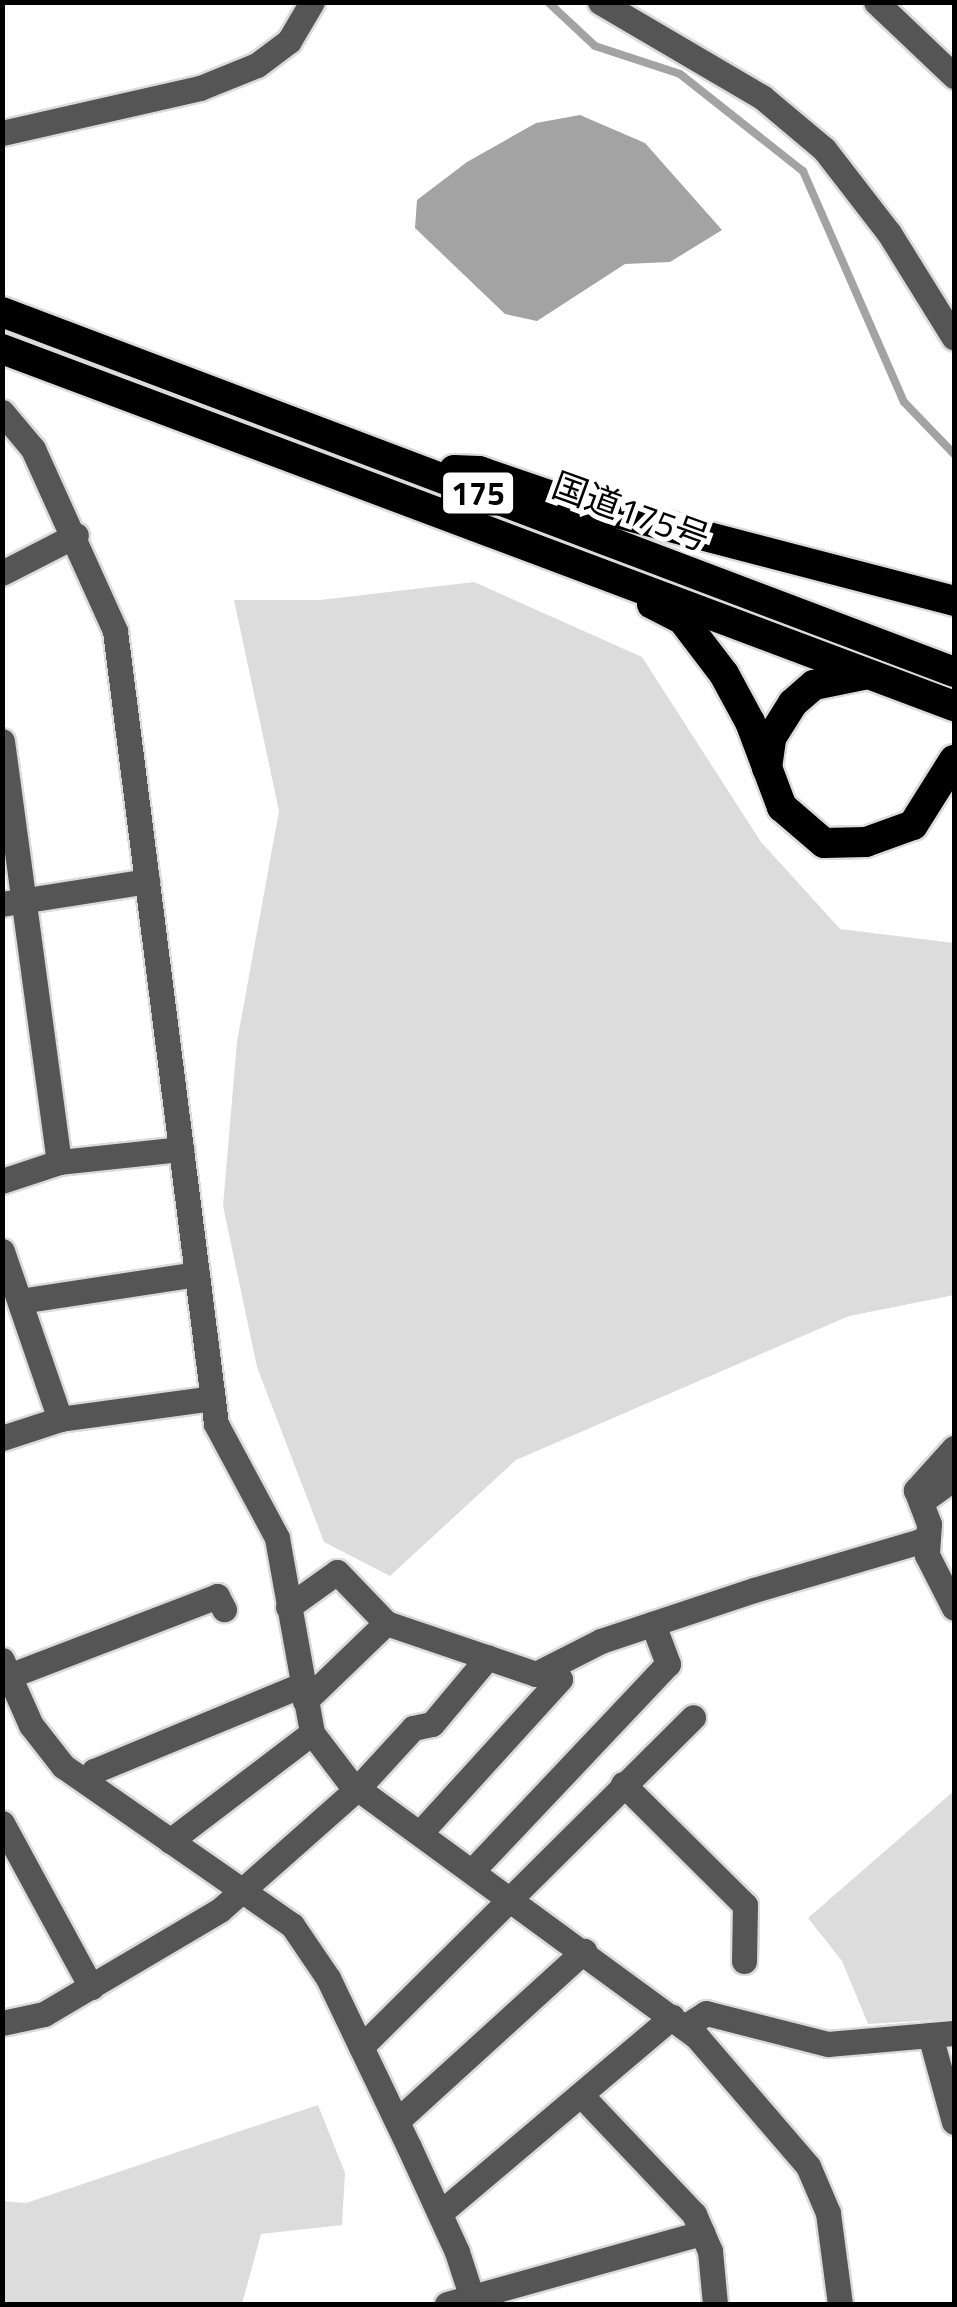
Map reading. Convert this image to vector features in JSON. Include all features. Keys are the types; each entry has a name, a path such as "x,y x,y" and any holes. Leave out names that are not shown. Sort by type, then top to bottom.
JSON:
{"highway":[{"name":"国道175号","path":"2,312 954,672"},
{"name":"国道175号","path":"2,349 529,542 954,706"},
{"path":"416,468 478,471 646,522 954,601"},
{"path":"529,542 682,620 750,722 782,806 824,844 866,842 913,825 954,760"},
{"path":"766,771 771,738 793,702 814,684 869,674"}],"street":[{"path":"2,132 200,88 257,65 289,41 312,2"},
{"path":"600,2 762,97 824,150 890,233 954,338"},
{"path":"876,2 954,76"},
{"path":"2,412 33,449 76,535 115,631 216,1424 278,1538 312,1733 357,1789 678,2022 787,2134 808,2166 828,2212 840,2304"},
{"path":"2,574 76,535"},
{"path":"3,745 13,902 59,1162"},
{"path":"13,902 147,881"},
{"path":"2,1181 59,1162 181,1149"},
{"path":"2,1250 60,1419"},
{"path":"20,1301 197,1274"},
{"path":"2,1438 60,1419 212,1398"},
{"path":"954,1448 916,1490 929,1524 925,1545 947,1577 954,1608"},
{"path":"921,1502 954,1478"},
{"path":"288,1607 337,1572 386,1623 536,1674 653,1624 890,1549 925,1545"},
{"path":"224,1609 217,1596 6,1668 31,1725 63,1766 292,1925 361,2047 440,2213 464,2302 702,2233"},
{"path":"87,1782 94,1771 304,1693 386,1623"},
{"path":"472,1871 668,1664 653,1624"},
{"path":"2,2023 44,2014 220,1910 238,1888 357,1789 413,1728 432,1724 488,1658"},
{"path":"420,1833 560,1679 552,1666"},
{"path":"361,2047 508,1896 692,1717"},
{"path":"170,1841 312,1733"},
{"path":"623,1784 745,1905 744,1962"},
{"path":"2,1823 90,1987"},
{"path":"397,2121 584,1951"},
{"path":"440,2213 678,2022 706,2012 828,2044 942,2034 954,2122"},
{"path":"582,2096 694,2214 702,2233 715,2304"}],"shaded area":[{"path":"580,115 645,143 722,230 670,262 625,264 537,321 505,314 415,228 417,200 467,162 536,123"},
{"path":"474,582 642,657 761,842 840,929 954,943 954,1295 849,1316 516,1460 390,1576 324,1542 257,1367 223,1206 237,1042 279,811 234,600 320,600"},
{"path":"954,1791 954,2019 868,2024 842,1961 808,1918"},
{"path":"318,2105 345,2173 342,2225 261,2234 242,2304 3,2304 3,2201 26,2203"}],"waterway":[{"path":"548,2 595,46 680,74 803,171 904,402 954,454"}]}
